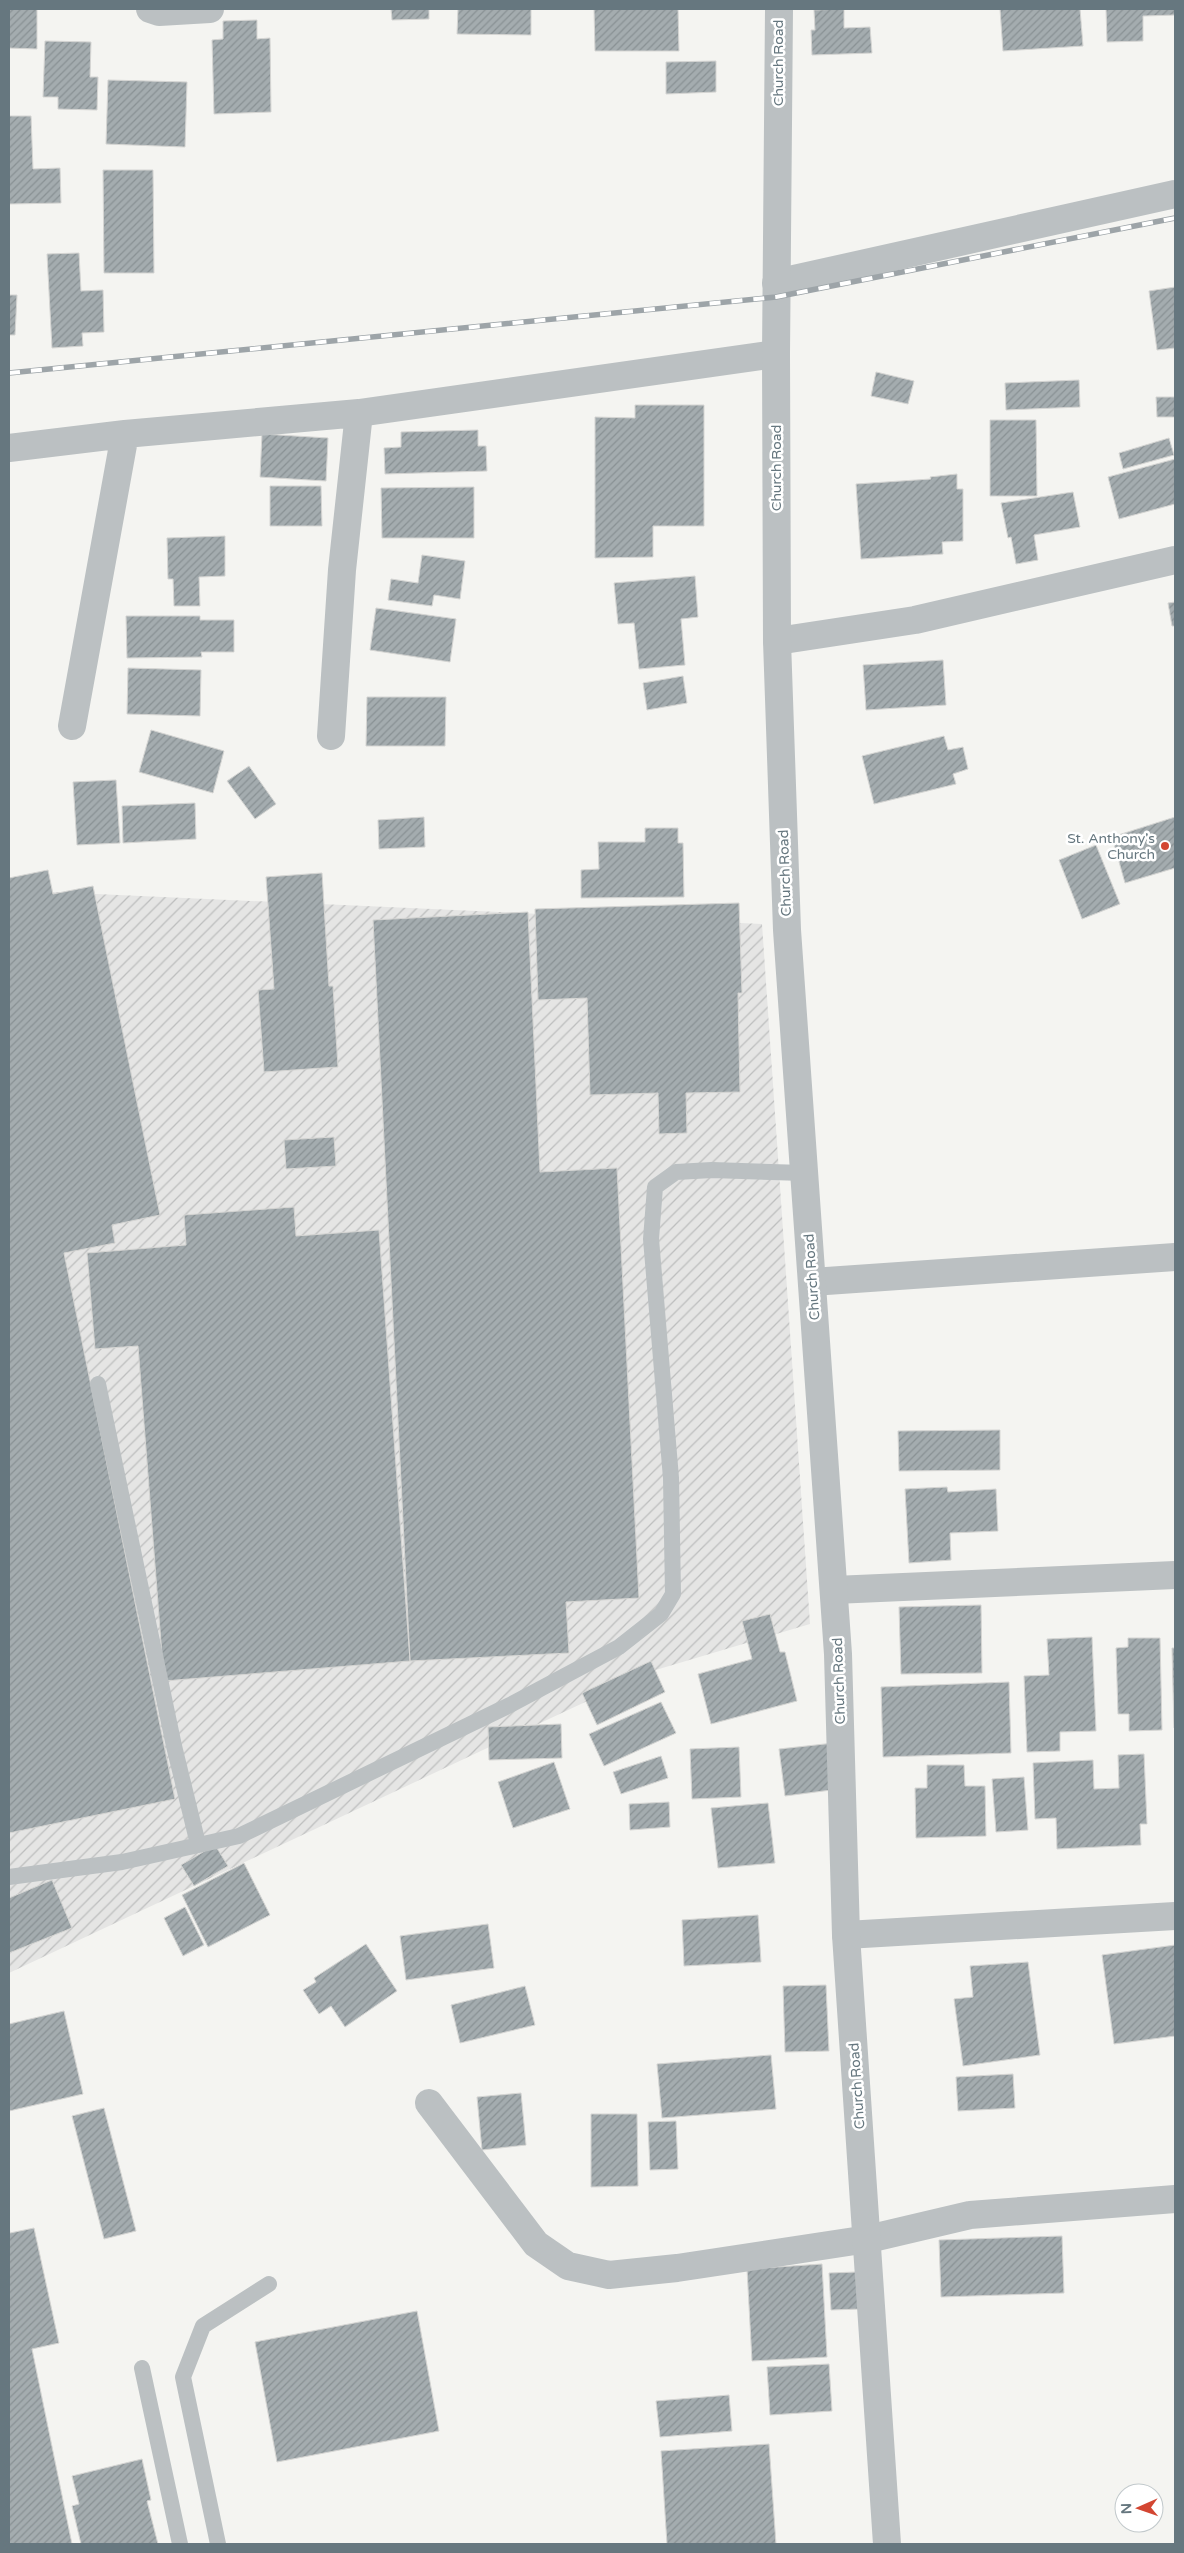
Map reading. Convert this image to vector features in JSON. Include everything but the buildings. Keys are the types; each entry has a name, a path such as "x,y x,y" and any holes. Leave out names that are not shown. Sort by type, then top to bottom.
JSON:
{"street":[{"path":"150,9 159,12 210,9"},
{"name":"Church Road","path":"779,9 776,283 777,641 788,930 834,1590 846,1935 868,2239 887,2544"},
{"path":"776,283 1175,194"},
{"path":"9,448 125,434 359,413 776,354"},
{"path":"331,736 342,570 359,413"},
{"path":"72,726 125,434"},
{"path":"777,641 915,620 1175,560"},
{"path":"812,1282 1175,1257"},
{"path":"834,1590 1175,1575"},
{"path":"846,1935 1175,1916"},
{"path":"429,2103 536,2244 568,2266 610,2275 677,2268 868,2239 970,2214 1175,2198"}],"lane":[{"path":"9,1877 122,1862 240,1836 510,1705 619,1647 661,1614 673,1594 673,1584 671,1478 652,1239 655,1187 676,1172 712,1170 804,1173"},
{"path":"98,1384 174,1746 198,1844"},
{"path":"218,2544 183,2377 203,2326 269,2284"},
{"path":"142,2368 180,2544"}],"shaded area":[{"path":"9,890 762,924 810,1624 649,1672 9,1973"}],"railway":[{"path":"9,373 776,297 1175,218"}],"place":[{"name":"St. Anthony's Church","path":"1165,846"}]}
